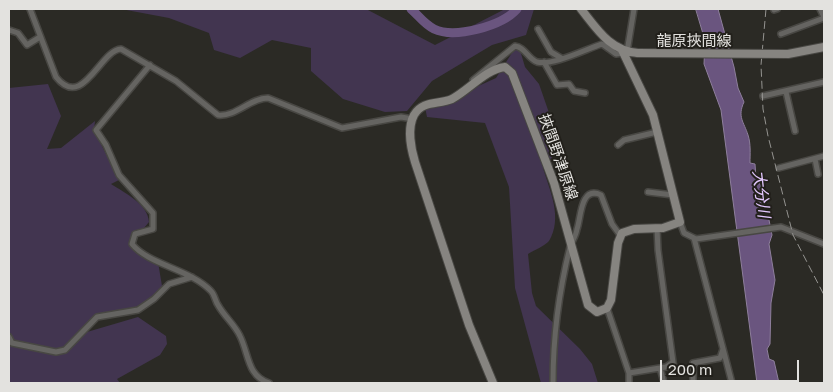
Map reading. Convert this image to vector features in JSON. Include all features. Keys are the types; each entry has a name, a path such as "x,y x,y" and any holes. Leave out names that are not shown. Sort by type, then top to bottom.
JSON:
{"main road":[{"path":"581,9 606,39 624,52 658,132 680,222 657,228 631,230 620,235 607,308"},
{"name":"龍原挾間線","path":"624,52 788,54 824,46"},
{"name":"挾間野津原線","path":"413,119 424,104 454,97 498,69 505,67 512,73 548,166 588,305 597,312 607,308"},
{"path":"413,119 411,141 415,162 469,325 493,383"}],"street":[{"path":"30,9 56,77 67,85 84,83 116,50 126,51 150,65 180,84 219,115 229,114 258,99 268,98 342,128 401,117 413,119"},
{"path":"454,97 512,47 519,47 534,61 544,62 602,44 616,54 624,52 634,9"},
{"path":"781,34 824,18 820,9"},
{"path":"538,29 552,53 561,58"},
{"path":"9,30 18,33 27,45 40,37"},
{"path":"544,62 557,85 569,84 574,91 585,93"},
{"path":"150,65 97,127 96,132 106,145 120,178 153,213 153,229 135,234 132,239 133,245 148,256 192,277 212,292 218,305 241,338 254,374 260,380 269,383"},
{"path":"763,96 824,82"},
{"path":"786,92 795,131"},
{"path":"618,145 624,140 658,132"},
{"path":"779,168 824,156"},
{"path":"815,159 818,174"},
{"path":"648,192 673,195"},
{"path":"553,383 562,285 582,204 588,196 599,194 605,201 612,224 620,235"},
{"path":"680,222 684,233 694,238 774,227 790,229 824,244"},
{"path":"657,228 675,373"},
{"path":"694,238 732,383"},
{"path":"9,337 12,343 36,349 56,352 65,350 97,317 138,310 154,299 169,284 192,277"},
{"path":"607,308 629,373 629,383"},
{"path":"693,383 693,363 720,358 724,349"},
{"path":"629,373 660,368 671,365 673,362"},
{"path":"660,368 664,383"}],"shaded area":[{"path":"121,9 366,9 435,45 505,9 534,9 526,35 492,45 432,81 407,111 385,112 343,99 311,71 311,48 272,40 240,58 214,50 209,33 169,18"},
{"path":"696,9 718,9 738,88 744,102 741,116 749,138 750,163 755,164 756,178 761,186 759,201 766,205 772,235 769,244 775,280 771,303 770,344 767,349 769,359 774,361 779,383 757,383 721,110 704,64 705,41"},
{"path":"515,48 520,50 525,67 539,84 555,130 552,157 543,168 554,204 555,223 549,241 528,254 532,293 536,306 580,349 592,364 598,383 541,383 515,288 509,187 485,123 427,117 425,107 496,78"},
{"path":"48,84 61,116 47,149 61,148 95,121 94,130 119,180 111,184 140,204 148,216 149,222 144,228 132,233 130,242 135,251 158,262 162,286 145,306 102,316 74,343 87,332 138,317 166,336 167,344 160,355 117,379 120,383 9,383 9,88"}],"waterway":[{"path":"411,9 430,27 443,32 466,32 478,29 501,21 517,9"}],"railway":[{"path":"766,9 761,65 763,109 768,136 793,235 824,295"}],"water label":[{"name":"大分川","path":"761,194"}]}
